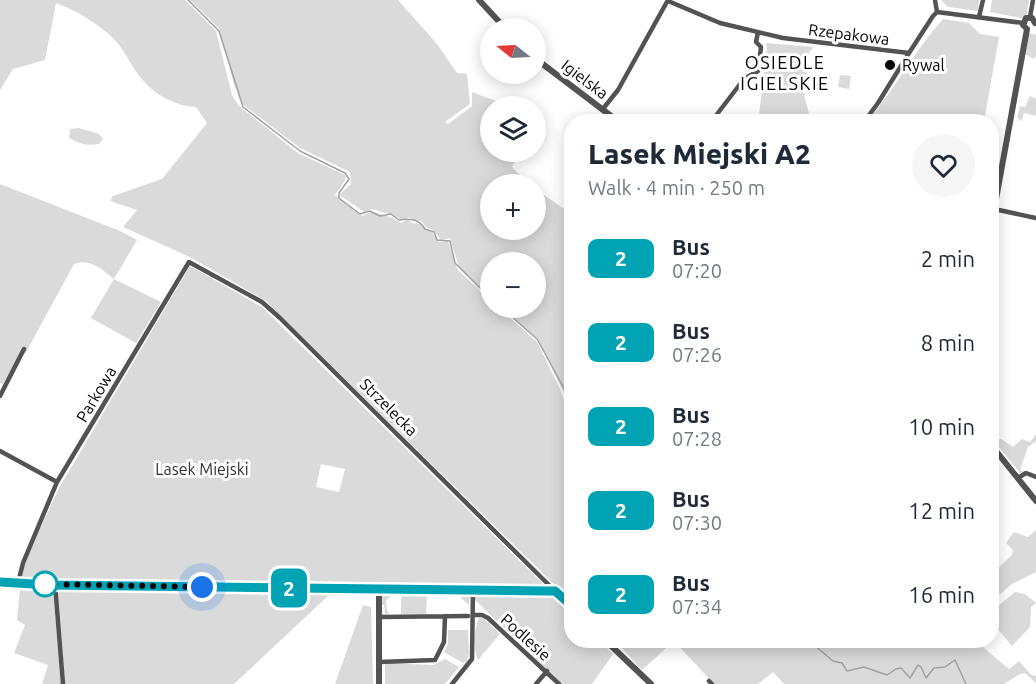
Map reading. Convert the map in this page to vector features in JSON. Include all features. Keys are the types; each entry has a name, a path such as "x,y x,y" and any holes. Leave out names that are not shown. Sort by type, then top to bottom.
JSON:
{"street":[{"path":"479,0 496,18"},
{"path":"935,0 937,12 980,17 1033,28 1036,23 1030,17"},
{"path":"980,17 982,0"},
{"path":"1030,17 1033,0"},
{"path":"602,110 618,90 668,1"},
{"name":"Rzepakowa","path":"668,1 720,23 758,32 807,42 909,53 937,12"},
{"path":"999,179 1025,26 1024,19 1030,17"},
{"path":"717,114 744,79 758,70 761,47 756,42 758,32"},
{"path":"870,114 909,53"},
{"name":"Igielska","path":"546,66 608,114"},
{"path":"999,210 1036,218"},
{"name":"Parkowa","path":"14,583 57,482 189,262"},
{"name":"Strzelecka","path":"189,262 262,302 280,318 564,599"},
{"path":"0,396 24,349"},
{"path":"0,451 57,482"},
{"path":"999,455 1036,501"},
{"path":"1018,478 1026,473 1036,477"},
{"path":"0,582 555,591"},
{"path":"55,584 63,684"},
{"path":"378,589 379,684"},
{"path":"452,684 472,659 473,590"},
{"name":"Podlesie","path":"471,616 482,615 488,618 559,684"},
{"path":"379,662 435,660 444,642 445,616"},
{"path":"379,617 471,616"},
{"path":"613,648 651,684"},
{"path":"536,684 547,672"}],"green space":[{"path":"0,0 185,0 216,31 232,95 239,106 298,153 345,175 346,179 335,195 362,216 371,212 390,217 401,223 408,219 431,231 439,242 448,241 457,269 480,291 480,318 510,318 537,342 564,400 564,594 266,301 190,257 123,227 137,210 110,201 113,196 162,179 207,123 196,107 173,102 152,90 111,36 85,17 56,3 45,60 13,69 0,90"},
{"path":"190,0 398,0 437,44 457,73 467,74 470,104 445,122 448,124 472,106 472,92 483,96 480,96 480,162 514,162 512,167 519,174 480,174 480,240 546,240 546,196 564,209 564,393 538,339 515,318 546,318 546,252 480,252 480,287 459,267 450,238 441,240 421,221 409,217 402,220 391,214 372,209 364,212 341,196 340,194 351,184 350,172 300,148 242,104 234,84 219,28"},
{"path":"941,0 979,0 978,11 948,7"},
{"path":"992,0 1029,0 1026,19 990,12"},
{"path":"943,19 969,23 980,34 999,37 985,114 872,114"},
{"path":"1028,33 1036,35 1034,59 1025,54"},
{"path":"766,43 814,47 809,52 804,95 809,114 759,114"},
{"path":"840,75 851,76 849,89 838,87"},
{"path":"1030,96 1036,99 1036,116 1024,113 1022,121 1017,118 1020,106 1025,107"},
{"path":"79,128 99,134 103,139 99,144 90,145 69,138 70,129"},
{"path":"0,184 120,231 137,240 114,279 91,263 74,264 25,354 22,352 3,384 0,383"},
{"name":"Lasek Miejski","path":"190,266 262,307 547,588 20,580 24,563 59,488","holes":["321,464 345,469 339,492 316,487"]},
{"path":"114,279 161,302 136,343 91,318"},
{"path":"1036,434 1036,441 1028,447 1020,470 1024,472 1020,473 999,447 999,439 1013,447 1022,439 1030,442"},
{"path":"1036,530 1036,572 1012,584 999,595 999,567 1012,555 1013,550 1006,543 1014,532 1028,537"},
{"path":"20,588 53,589 61,684 42,684 48,665 14,653 25,625 17,620"},
{"path":"58,590 329,595 234,684 65,684"},
{"path":"388,591 466,593 470,596 469,605 458,595 427,595 426,614 401,614 401,595 392,595 386,601 389,614 385,614 381,599"},
{"path":"1015,592 1025,594 1036,603 1031,607 1030,627 1012,646 999,630 999,605"},
{"path":"475,595 553,595 564,606 564,648 607,648 613,654 592,684 562,684 475,600"},
{"path":"363,605 371,607 373,684 335,684"},
{"path":"479,618 483,618 500,634 478,660 475,639"},
{"path":"448,630 468,630 467,661 463,663 444,652 448,644"},
{"path":"622,648 666,648 642,670"},
{"path":"681,648 984,648 1009,669 1019,661 1031,675 1036,676 1036,683 1025,673 1004,684 784,684 773,672 758,684 714,684"},
{"path":"445,659 459,667 445,684 385,684 385,663 433,665"}],"waterway":[{"path":"188,0 219,31 243,107 300,151 345,173 349,179 339,193 339,198 360,214 370,211 380,216 391,214 399,220 414,220 425,229 434,232 437,240 450,241 455,263 480,288"},
{"path":"513,318 537,339 564,388"},
{"path":"818,648 833,661 842,663 847,671 864,667 887,675 901,668 910,678 918,665 926,678 934,668 945,667 955,660 966,684"}],"bus line":[{"name":"2","path":"0,582 49,585 555,591 564,599"}],"place":[{"name":"Rywal","path":"890,65"}],"district":[{"name":"OSIEDLE IGIELSKIE","path":"785,72"}],"route":[{"path":"45,584 202,587"}]}
